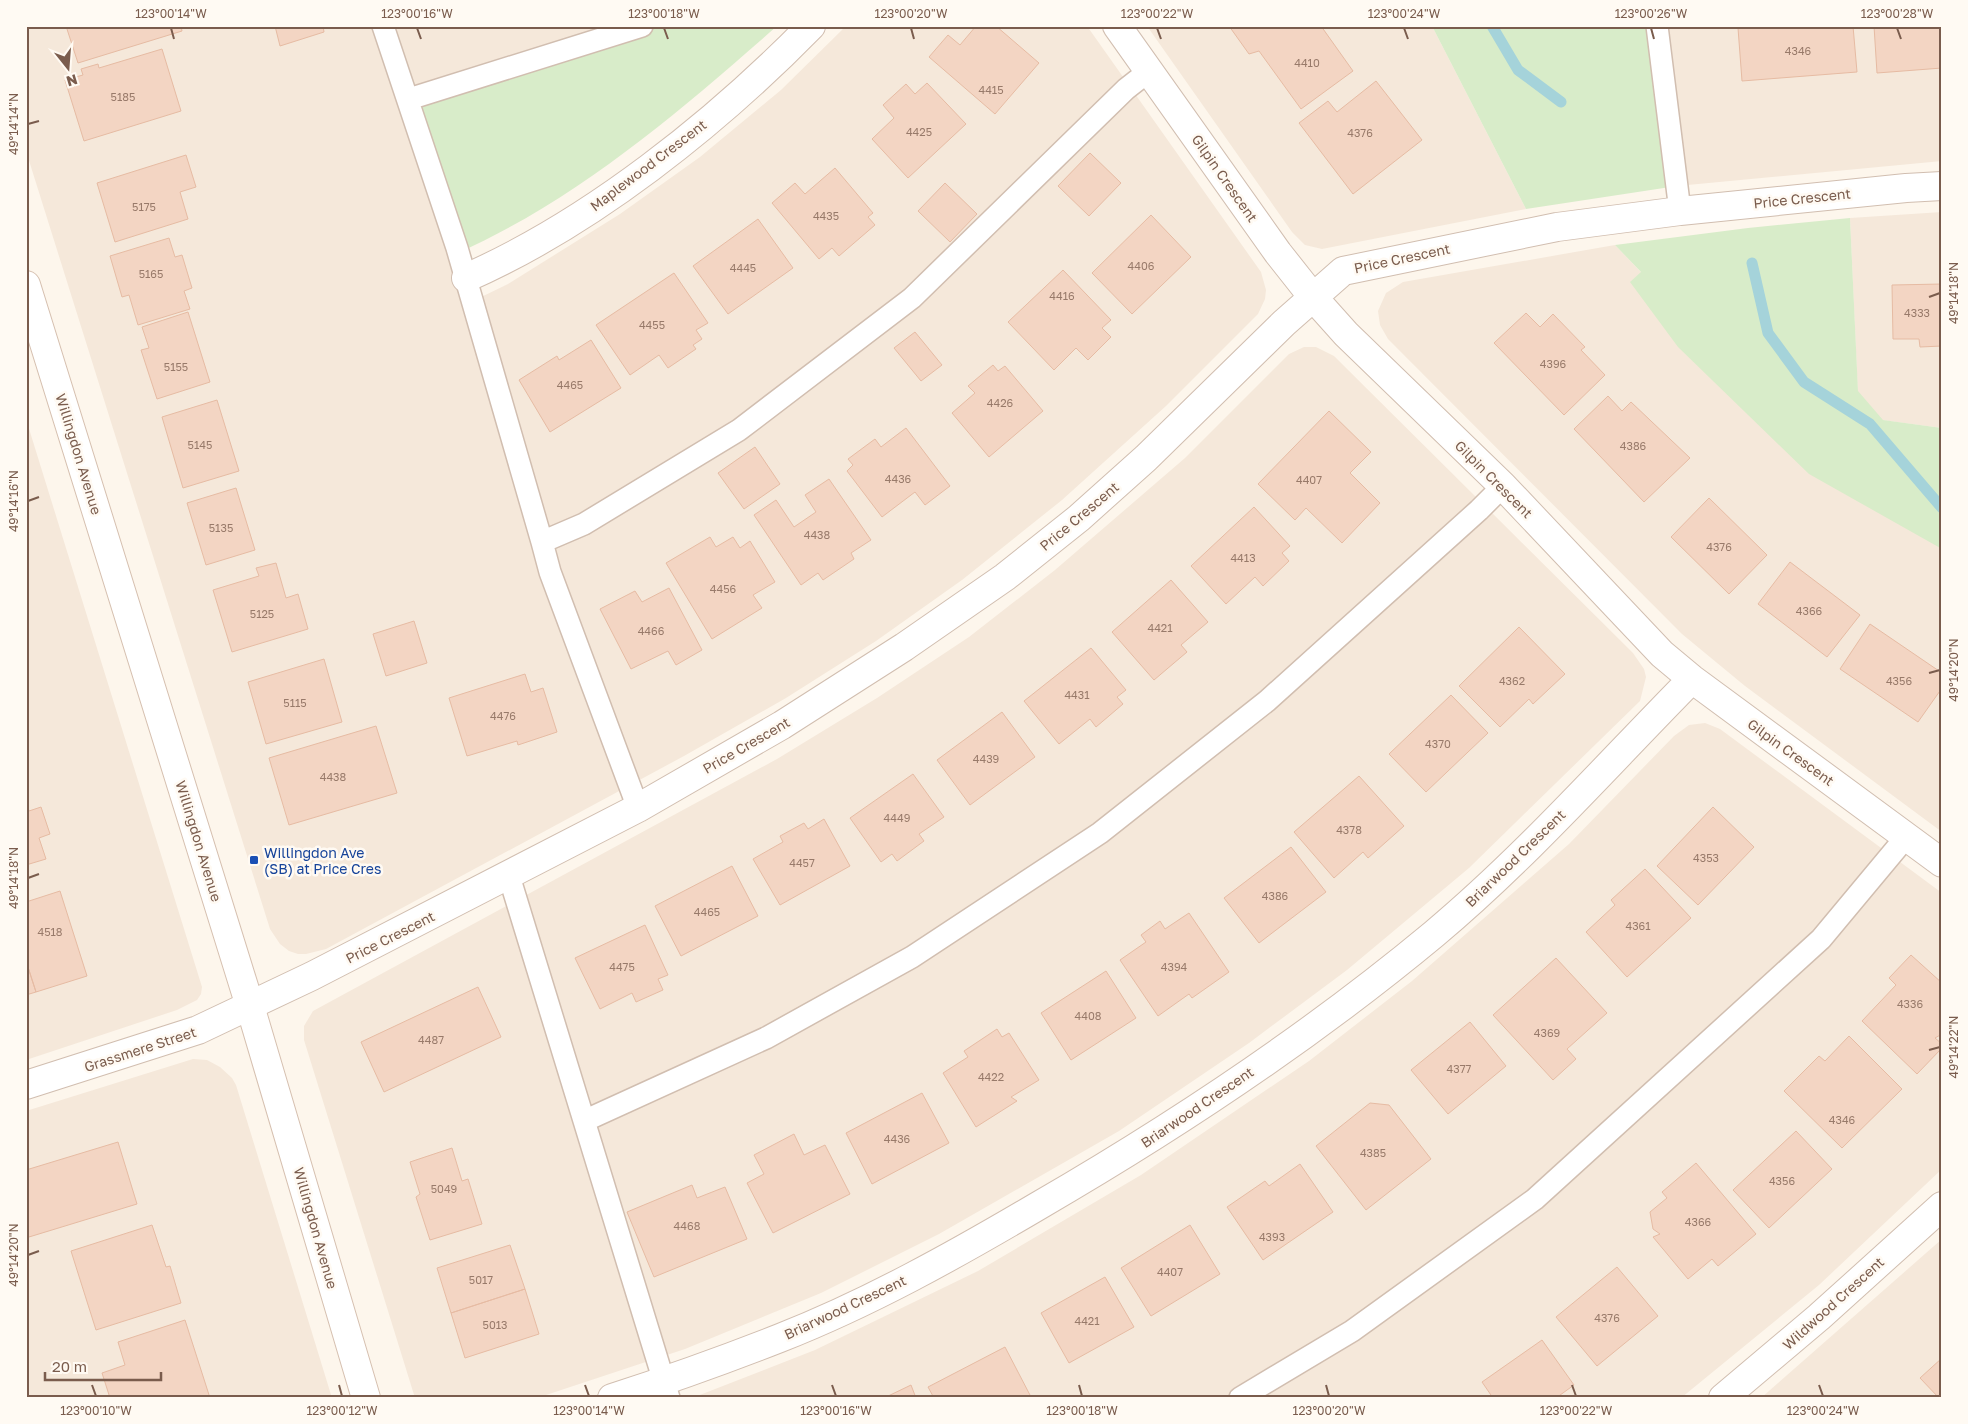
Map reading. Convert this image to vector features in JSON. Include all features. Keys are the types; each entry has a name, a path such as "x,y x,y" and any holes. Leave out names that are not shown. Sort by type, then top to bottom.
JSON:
{"street":[{"name":"Maplewood Crescent","path":"466,278 501,263 615,193 763,75 811,26"},
{"name":"Gilpin Crescent","path":"1117,26 1278,253 1312,296 1346,334 1503,486 1662,654 1692,679 1942,863"},
{"name":"Price Crescent","path":"250,1006 509,876 638,808 782,725 904,647 1006,577 1079,518 1146,458 1312,296 1343,271 1558,227 1680,211 1942,186"},
{"name":"Willingdon Avenue","path":"26,285 250,1006 366,1398"},
{"name":"Briarwood Crescent","path":"612,1398 666,1389 885,1290 996,1230 1119,1159 1225,1090 1326,1018 1434,933 1531,846 1692,679"},
{"name":"Grassmere Street","path":"26,1085 198,1030 250,1006"},
{"name":"Wildwood Crescent","path":"1723,1398 1818,1318 1942,1206"}],"lane":[{"path":"383,26 409,99 466,278 550,572 638,808"},
{"path":"409,99 642,26"},
{"path":"1657,26 1680,211"},
{"path":"542,542 584,524 739,430 912,298 1126,90 1149,71"},
{"path":"584,1121 766,1038 912,957 1100,833 1267,702 1472,517 1503,486"},
{"path":"1240,1398 1352,1331 1535,1199 1821,939 1906,837"},
{"path":"509,876 666,1389"}],"shaded area":[{"path":"26,26 642,26 409,99 473,301 508,284 620,214 700,157 781,90 846,26 1087,26 1261,272 1266,290 1265,299 1258,314 1166,406 1062,500 962,580 876,641 786,698 684,756 326,949 298,954 289,951 280,944 270,929 26,151"},
{"path":"1147,26 1432,26 1526,209 1322,249 1305,245 1292,232"},
{"path":"1657,26 1942,26 1942,161 1677,186"},
{"path":"1942,212 1942,428 1859,417 1850,218"},
{"path":"1615,245 1797,435 1942,516 1942,832 1745,686 1682,634 1388,339 1380,325 1378,311 1386,293 1403,282"},
{"path":"1304,347 1316,347 1334,356 1633,653 1644,669 1646,677 1640,701 1469,868 1347,970 1249,1043 1119,1131 939,1234 821,1293 685,1349 537,1398 415,1398 304,1040 304,1026 313,1011 777,759 877,698 969,637 1055,570 1185,458 1289,354"},
{"path":"26,419 202,987 201,994 197,1000 177,1010 26,1060"},
{"path":"1705,723 1720,729 1942,893 1942,1169 1819,1285 1681,1398 692,1398 815,1350 978,1271 1141,1175 1309,1061 1412,981 1569,844 1674,736 1689,725"},
{"path":"193,1059 207,1060 220,1067 232,1078 236,1085 332,1398 26,1398 26,1111"},
{"path":"1942,1239 1942,1398 1761,1398"}],"green space":[{"path":"642,26 777,26 703,90 626,152 545,207 458,253 409,99"},
{"path":"1432,26 1657,26 1677,186 1526,209"},
{"path":"1850,218 1858,391 1883,420 1942,428 1942,549 1809,474 1678,347 1630,282 1641,272 1615,245 1748,228"}],"building":[{"path":"66,26 181,26 182,31 78,63"},
{"path":"275,26 323,26 324,32 280,46"},
{"path":"976,26 996,26 1039,63 995,114 929,57 948,35 960,45"},
{"path":"1229,26 1321,26 1353,71 1301,109 1259,51 1249,54"},
{"path":"1853,26 1857,72 1742,81 1738,28"},
{"path":"1874,26 1942,26 1942,68 1877,73"},
{"path":"162,49 181,111 84,141 65,80 83,75 81,69 98,64 99,68"},
{"path":"1376,81 1422,140 1353,194 1299,123 1328,101 1337,112"},
{"path":"927,83 966,124 908,178 872,139 894,118 883,105 906,84 915,94"},
{"path":"1090,153 1121,183 1089,216 1058,186"},
{"path":"186,155 196,187 180,192 188,219 115,242 97,183"},
{"path":"835,168 873,213 868,217 875,225 839,256 832,248 819,259 772,203 795,183 805,194"},
{"path":"945,183 977,214 950,242 918,211"},
{"path":"1151,215 1191,257 1132,314 1092,273"},
{"path":"758,219 793,268 728,314 693,266"},
{"path":"169,238 175,257 182,255 192,288 184,291 190,309 138,325 129,295 122,297 110,256"},
{"path":"1063,270 1111,320 1102,328 1111,337 1088,360 1076,348 1054,370 1008,322"},
{"path":"674,273 708,323 696,330 702,339 693,345 696,349 668,368 659,355 630,375 596,325"},
{"path":"1942,284 1942,346 1920,347 1919,339 1893,339 1892,285"},
{"path":"188,312 210,382 157,399 141,350 149,348 142,327"},
{"path":"1526,313 1540,327 1553,314 1585,347 1581,350 1605,375 1564,415 1494,343"},
{"path":"915,332 942,365 921,381 894,348"},
{"path":"591,340 621,388 550,432 519,380 557,356 559,360"},
{"path":"993,365 998,371 1005,366 1043,411 989,457 952,413 975,393 968,386"},
{"path":"1608,396 1622,411 1631,402 1690,458 1644,502 1574,429"},
{"path":"217,400 239,471 183,488 162,417"},
{"path":"1329,411 1371,452 1350,473 1380,503 1342,543 1306,508 1295,520 1258,484"},
{"path":"906,428 950,486 925,505 915,492 882,517 847,471 853,465 848,459 875,439 881,447"},
{"path":"755,447 780,484 744,509 718,473"},
{"path":"829,479 871,540 851,553 854,559 823,580 818,573 801,585 754,515 776,500 794,527 816,512 805,495"},
{"path":"236,488 255,550 206,565 187,503"},
{"path":"1709,498 1767,555 1729,594 1671,537"},
{"path":"1254,507 1290,546 1282,553 1289,561 1263,586 1255,577 1226,604 1191,566"},
{"path":"710,537 716,547 733,537 740,548 750,541 775,582 753,595 762,608 712,639 666,563"},
{"path":"1790,562 1860,615 1827,657 1758,604"},
{"path":"276,563 286,598 298,594 308,629 232,652 213,590 259,576 256,568"},
{"path":"1171,580 1208,622 1181,645 1187,652 1154,680 1112,632"},
{"path":"669,588 702,650 676,665 668,651 631,669 600,609 635,591 642,602"},
{"path":"414,621 427,663 386,676 373,634"},
{"path":"1870,624 1942,673 1942,688 1918,722 1840,669"},
{"path":"1519,627 1565,674 1533,704 1529,699 1500,727 1459,686"},
{"path":"1091,648 1126,690 1117,697 1123,704 1096,727 1090,719 1059,744 1024,701"},
{"path":"324,659 342,722 266,744 248,682"},
{"path":"525,674 531,692 543,688 557,732 518,745 517,741 467,756 449,698"},
{"path":"1451,695 1488,733 1426,792 1389,754"},
{"path":"1002,712 1035,757 970,805 937,760"},
{"path":"376,726 397,793 289,825 269,758"},
{"path":"913,774 944,817 919,834 924,841 897,861 892,854 881,862 850,818"},
{"path":"1359,776 1404,826 1368,858 1363,852 1334,878 1294,832"},
{"path":"26,801 29,811 41,807 50,834 39,838 46,859 26,865"},
{"path":"1713,807 1754,847 1698,905 1657,866"},
{"path":"824,819 850,866 780,905 753,859 783,842 780,836 804,823 808,829"},
{"path":"1291,847 1326,892 1259,943 1224,898"},
{"path":"732,866 758,916 681,956 655,906"},
{"path":"1645,869 1691,918 1627,977 1586,932 1615,905 1611,900"},
{"path":"60,891 87,976 36,992 26,961 26,902"},
{"path":"1189,913 1229,972 1192,998 1189,994 1158,1016 1120,960 1146,942 1141,935 1160,921 1165,929"},
{"path":"645,925 668,975 658,979 663,990 636,1002 632,993 600,1009 575,958"},
{"path":"1911,955 1942,983 1942,1034 1935,1038 1942,1044 1942,1048 1917,1074 1862,1021 1896,985 1889,978"},
{"path":"1556,958 1607,1013 1567,1049 1576,1059 1553,1080 1493,1015"},
{"path":"26,961 36,992 26,995"},
{"path":"1106,971 1136,1018 1071,1060 1041,1013"},
{"path":"478,987 501,1037 384,1092 361,1042"},
{"path":"1470,1022 1506,1066 1448,1114 1411,1070"},
{"path":"997,1029 1002,1037 1009,1033 1039,1080 1011,1097 1017,1101 976,1127 943,1073 968,1057 964,1051"},
{"path":"1849,1036 1902,1089 1842,1148 1784,1091 1819,1056 1825,1061"},
{"path":"922,1093 949,1143 872,1184 846,1133"},
{"path":"1370,1103 1389,1105 1431,1159 1366,1210 1316,1146"},
{"path":"1796,1131 1832,1169 1769,1228 1733,1190"},
{"path":"794,1134 804,1155 825,1145 850,1194 773,1233 747,1183 764,1174 754,1155"},
{"path":"118,1142 137,1204 29,1237 26,1230 26,1170"},
{"path":"452,1148 462,1181 468,1179 482,1224 430,1240 416,1197 420,1194 410,1162"},
{"path":"1696,1163 1756,1234 1718,1266 1712,1259 1688,1279 1653,1237 1660,1234 1653,1229 1650,1212 1667,1198 1662,1192"},
{"path":"1300,1164 1333,1212 1263,1260 1227,1207 1265,1181 1269,1186"},
{"path":"692,1185 697,1198 725,1187 747,1239 654,1277 627,1212"},
{"path":"152,1225 166,1267 170,1266 181,1303 96,1330 71,1251"},
{"path":"1190,1225 1220,1274 1151,1316 1121,1268"},
{"path":"510,1245 525,1289 451,1313 437,1268"},
{"path":"1617,1267 1658,1316 1597,1366 1556,1317"},
{"path":"1105,1277 1134,1327 1069,1363 1041,1313"},
{"path":"525,1289 539,1334 465,1358 451,1313"},
{"path":"185,1320 210,1398 110,1398 102,1373 125,1365 118,1342"},
{"path":"1542,1340 1574,1385 1556,1398 1493,1398 1482,1382"},
{"path":"1005,1347 1031,1397 934,1398 928,1387"},
{"path":"1942,1358 1942,1398 1939,1398 1920,1378"},
{"path":"911,1385 916,1398 884,1398"}],"waterway":[{"path":"1492,26 1518,70 1561,102"},
{"path":"1752,263 1768,333 1804,382 1870,424 1942,508"}],"place":[{"name":"Willingdon Ave (SB) at Price Cres","path":"254,860"}]}
